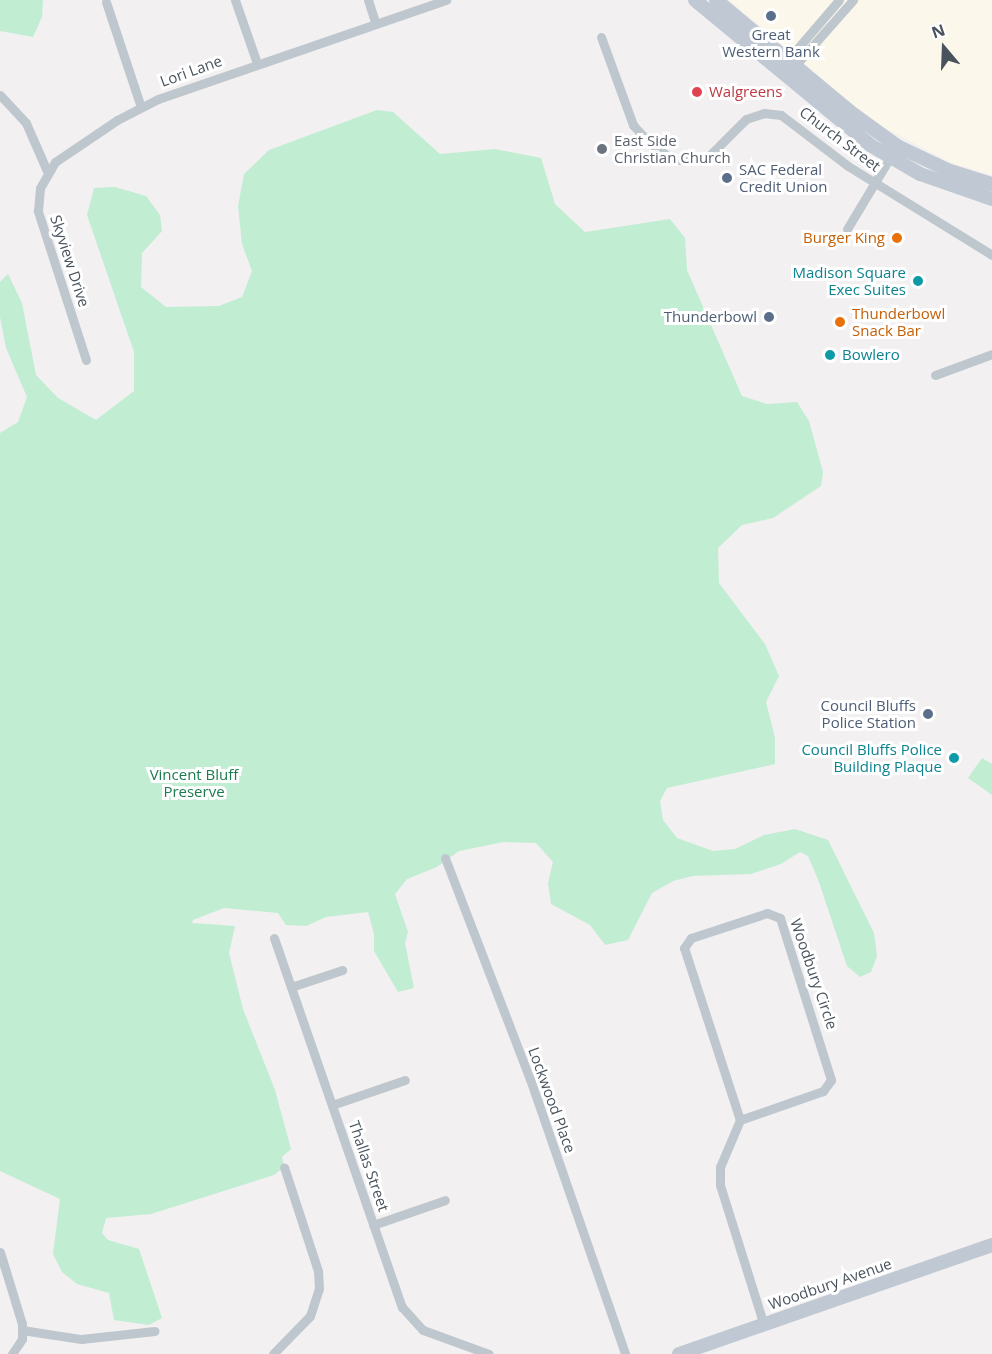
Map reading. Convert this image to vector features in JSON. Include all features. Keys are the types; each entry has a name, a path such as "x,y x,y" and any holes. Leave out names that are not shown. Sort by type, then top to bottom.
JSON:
{"main road":[{"path":"716,0 893,152 992,184"},
{"path":"701,2 782,75 846,128 893,152 943,183 992,199"},
{"name":"Woodbury Avenue","path":"679,1354 992,1245"}],"street":[{"path":"236,0 257,63"},
{"path":"368,0 376,24"},
{"name":"Lori Lane","path":"47,171 76,146 141,107 257,63 446,0"},
{"path":"782,75 839,0"},
{"path":"792,63 853,0"},
{"path":"106,2 141,107"},
{"name":"Church Street","path":"601,37 633,125 650,143 674,160 705,160 746,119 773,112 791,120 874,184 992,255"},
{"path":"0,95 26,123 47,171"},
{"path":"847,229 893,152"},
{"name":"Skyview Drive","path":"47,171 39,194 39,217 86,360"},
{"path":"935,375 992,354"},
{"name":"Lockwood Place","path":"445,858 530,1079 625,1354"},
{"name":"Woodbury Circle","path":"767,913 780,918 831,1080 824,1090 740,1120 684,948 691,938 767,913"},
{"name":"Thallas Street","path":"274,938 408,1317 423,1330 489,1354"},
{"path":"291,987 342,970"},
{"path":"332,1105 405,1080"},
{"path":"740,1120 720,1167 720,1185 764,1325"},
{"path":"273,1354 310,1316 319,1289 318,1271 284,1167"},
{"path":"374,1225 446,1200"},
{"path":"0,1252 22,1330 22,1339 12,1354"},
{"path":"22,1330 81,1338 156,1331"}],"shaded area":[{"path":"729,0 992,0 992,175 954,164 871,121"}],"green space":[{"path":"0,0 43,0 42,17 33,37 0,31"},
{"name":"Vincent Bluff Preserve","path":"377,110 393,112 440,154 495,149 541,158 555,204 585,232 670,219 685,238 687,270 742,396 767,404 797,402 809,421 823,472 821,486 773,518 742,525 718,548 719,583 765,644 779,676 766,702 775,738 775,764 667,788 660,801 663,820 677,838 713,851 735,849 764,835 795,829 828,840 874,933 877,956 871,972 860,977 847,966 819,882 808,856 800,852 781,864 751,874 693,876 673,881 652,893 628,940 605,945 590,925 551,904 548,883 553,862 536,843 504,842 459,851 437,867 407,879 395,894 408,932 405,943 414,988 398,992 374,951 374,934 368,912 326,917 306,926 286,925 278,913 224,908 193,920 192,923 235,926 229,953 243,1009 275,1090 291,1149 282,1157 284,1167 274,1175 151,1214 106,1218 102,1233 108,1240 139,1249 162,1318 149,1325 114,1320 109,1293 77,1284 62,1272 53,1254 60,1199 0,1171 0,433 18,422 27,397 6,348 0,317 0,282 8,274 22,303 36,375 58,398 96,420 134,391 134,352 87,215 94,188 115,187 146,196 160,215 162,231 142,253 141,287 166,307 219,306 242,297 252,271 242,244 238,206 244,174 269,150"},
{"path":"982,758 992,764 992,795 968,778"}],"place":[{"name":"Great Western Bank","path":"771,16"},
{"name":"Walgreens","path":"697,92"},
{"name":"East Side Christian Church","path":"602,149"},
{"name":"SAC Federal Credit Union","path":"727,178"},
{"name":"Burger King","path":"897,238"},
{"name":"Madison Square Exec Suites","path":"918,281"},
{"name":"Thunderbowl","path":"769,317"},
{"name":"Thunderbowl Snack Bar","path":"840,322"},
{"name":"Bowlero","path":"830,355"},
{"name":"Council Bluffs Police Station","path":"928,714"},
{"name":"Council Bluffs Police Building Plaque","path":"954,758"}]}
